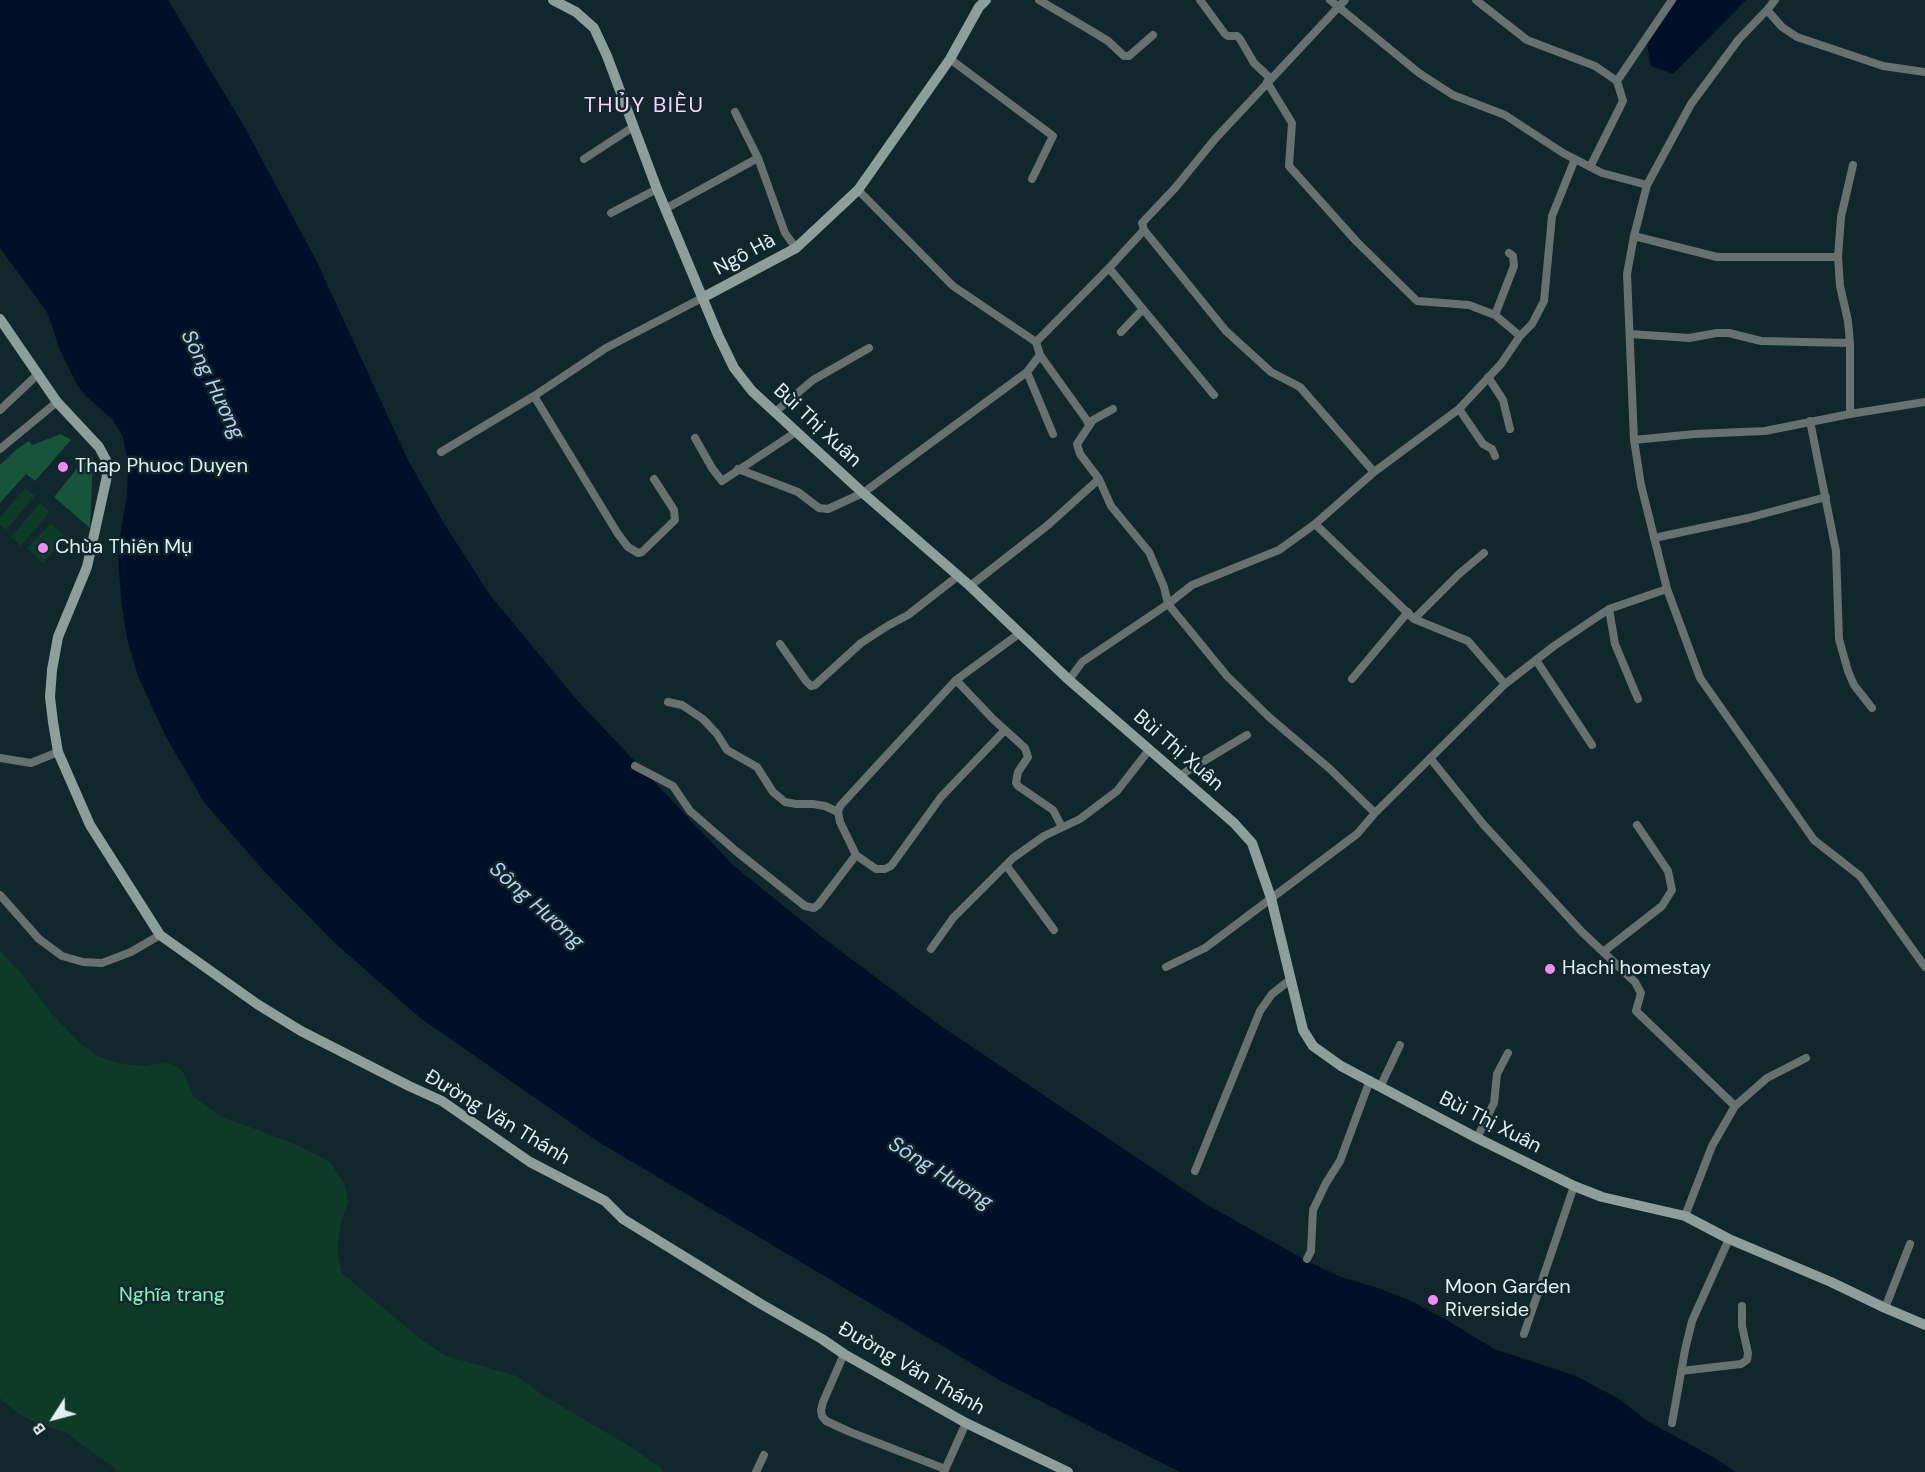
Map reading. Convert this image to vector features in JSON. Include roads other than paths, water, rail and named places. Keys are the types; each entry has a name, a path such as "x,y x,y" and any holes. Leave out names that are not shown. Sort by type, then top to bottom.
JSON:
{"street":[{"name":"Bùi Thị Xuân","path":"553,0 576,12 594,28 702,298 734,368 752,391 863,493 970,586 1069,680 1234,823 1252,843 1270,898 1303,1030 1313,1046 1341,1066 1574,1186 1602,1197 1685,1216 1729,1239 1831,1281 1884,1308 1925,1325"},
{"name":"Ngô Hà","path":"441,452 534,396 606,348 796,248 858,190 950,59 979,7 986,0"},
{"path":"1039,0 1108,41 1124,57 1129,56 1153,35"},
{"path":"1200,0 1227,36 1237,36 1240,39 1254,63 1269,81 1292,123 1289,166 1356,241 1417,301 1469,305 1495,315 1520,336"},
{"path":"1330,0 1427,79 1453,94 1504,115 1602,173 1647,185"},
{"path":"1345,0 1215,139 1175,188 1142,223 1144,230 1226,331 1271,372 1300,387 1374,472"},
{"path":"1476,0 1527,40 1595,66 1617,81 1623,101 1590,166"},
{"path":"1617,81 1672,0"},
{"path":"1775,0 1739,39 1691,104 1647,185 1627,274 1634,440 1641,485 1667,589 1700,678 1814,840 1860,876 1925,967"},
{"path":"1767,10 1782,27 1797,37 1883,66 1925,72"},
{"path":"950,59 1053,136 1032,179"},
{"path":"735,112 758,158 785,233 796,248"},
{"path":"584,159 633,127"},
{"path":"665,209 758,158"},
{"path":"1069,680 1082,662 1168,604 1192,585 1279,550 1315,524 1374,472 1459,409 1501,364 1520,336 1532,324 1544,301 1552,216 1575,159"},
{"path":"1851,414 1851,343 1840,286 1838,257 1841,217 1853,165"},
{"path":"611,213 657,189"},
{"path":"858,190 953,286 1036,342 1040,355 1089,425"},
{"path":"1036,342 1144,230"},
{"path":"1634,236 1717,257 1838,257"},
{"path":"1495,315 1515,266 1513,256 1509,253"},
{"path":"1109,268 1214,395"},
{"path":"1121,333 1143,309"},
{"path":"0,319 57,402 0,449"},
{"path":"1630,334 1689,338 1729,333 1761,341 1851,343"},
{"path":"775,412 813,380 869,348"},
{"path":"738,469 798,492 819,508 828,509 863,493 1027,372 1040,355"},
{"path":"1027,372 1053,434"},
{"path":"0,410 37,375"},
{"path":"1488,377 1503,400 1510,429"},
{"path":"534,396 618,534 628,547 638,554 675,520 674,510 654,479"},
{"name":"Đường Văn Thánh","path":"57,402 99,447 106,460 107,476 85,573 58,637 52,670 50,697 58,752 90,825 160,935 257,1004 301,1031 442,1101 530,1162 605,1201 623,1219 844,1354 966,1423 1068,1472"},
{"path":"1634,440 1695,434 1766,431 1810,421 1925,402"},
{"path":"1113,409 1099,416 1089,425 1077,444 1080,454 1099,479 1111,506 1149,552 1164,587 1168,604 1227,676 1375,813"},
{"path":"1459,409 1483,444 1492,449 1495,456"},
{"path":"1810,421 1826,497 1837,567 1839,639 1854,684 1872,708"},
{"path":"695,438 720,481 724,481 738,469 796,432"},
{"path":"970,586 1058,516 1099,479"},
{"path":"1654,538 1748,518 1826,497"},
{"path":"1315,524 1414,619 1468,641 1505,684"},
{"path":"1414,619 1459,574 1484,553"},
{"path":"780,644 806,681 811,686 814,685 861,643 889,624 908,615 958,576"},
{"path":"1166,967 1205,948 1358,834 1375,813 1505,684 1536,660 1609,609 1667,589"},
{"path":"1609,609 1616,644 1638,699"},
{"path":"1352,679 1408,612"},
{"path":"1005,730 941,797 891,866 876,869 856,855 840,822 838,812 840,806 956,680 1020,633"},
{"path":"1536,660 1592,745"},
{"path":"956,680 1028,753 1016,778 1018,786 1053,810 1062,827"},
{"path":"668,702 682,705 703,719 717,734 727,750 757,767 773,792 785,802 825,806 838,812"},
{"path":"1179,776 1247,735"},
{"path":"931,949 953,918 1006,865 1028,846 1080,819 1117,791 1149,750"},
{"path":"0,758 31,763 58,752"},
{"path":"1430,758 1483,824 1582,932 1635,982 1641,993 1636,1011 1735,1106"},
{"path":"635,765 673,786 690,811 804,906 814,908 818,905 856,855"},
{"path":"1603,952 1662,906 1672,890 1668,871 1636,825"},
{"path":"1006,865 1054,930"},
{"path":"0,895 39,939 62,956 83,962 102,963 131,952 160,935"},
{"path":"1195,1171 1260,1011 1272,994 1291,979"},
{"path":"1381,1085 1400,1045"},
{"path":"1477,1138 1494,1103 1497,1074 1508,1053"},
{"path":"1685,1216 1712,1146 1735,1106 1767,1078 1806,1058"},
{"path":"1307,1259 1311,1251 1313,1210 1340,1161 1370,1080"},
{"path":"1524,1334 1574,1186"},
{"path":"1672,1423 1692,1321 1729,1239"},
{"path":"1884,1308 1910,1244"},
{"path":"1681,1371 1741,1364 1747,1360 1748,1353 1742,1326 1742,1306"},
{"path":"844,1354 823,1402 821,1410 826,1421 945,1471 966,1423"},
{"path":"756,1472 764,1455"}],"water":[{"name":"Sông Hương","path":"0,0 168,0 244,126 316,260 408,460 443,522 490,595 576,699 733,865 822,937 938,1024 1206,1204 1307,1261 1341,1277 1409,1300 1494,1349 1576,1376 1619,1399 1646,1420 1735,1472 1180,1472 1003,1382 597,1141 419,1017 336,944 263,870 204,802 166,737 138,676 127,639 119,571 118,549 127,495 128,464 123,437 113,420 77,385 60,350 47,312 0,248"},
{"path":"1676,0 1746,0 1673,74 1651,66 1647,44"}],"place":[{"name":"Thap Phuoc Duyen","path":"63,467"},
{"name":"Chùa Thiên Mụ","path":"43,548"},
{"name":"Hachi homestay","path":"1550,969"},
{"name":"Moon Garden Riverside","path":"1433,1300"}],"district":[{"name":"THỦY BIỀU","path":"644,106"}],"park label":[{"name":"Nghĩa trang","path":"172,1296"}]}
